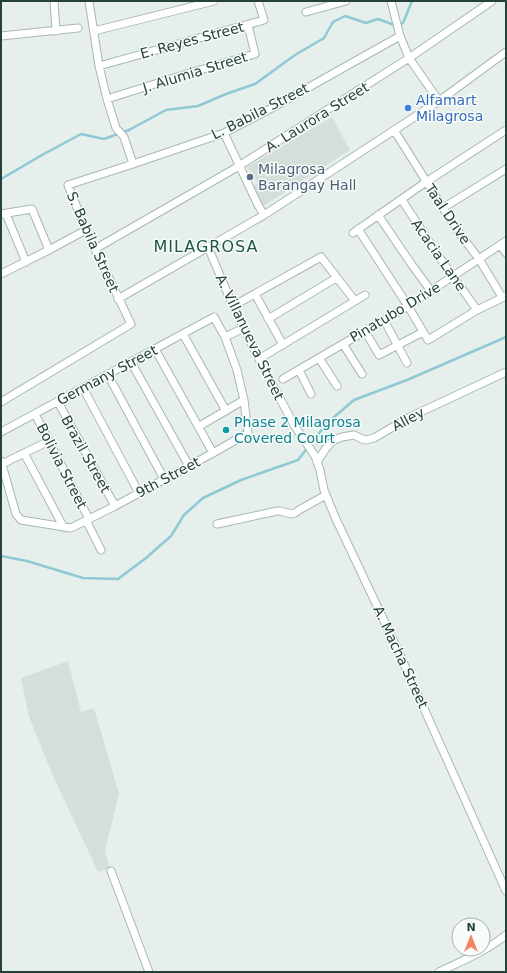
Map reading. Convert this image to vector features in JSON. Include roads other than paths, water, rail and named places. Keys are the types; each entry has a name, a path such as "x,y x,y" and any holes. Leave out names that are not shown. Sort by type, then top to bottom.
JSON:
{"street":[{"path":"54,1 56,31"},
{"path":"89,1 99,66 107,99 116,128 124,137 133,164"},
{"path":"94,31 214,1"},
{"name":"E. Reyes Street","path":"99,66 264,20 258,1"},
{"path":"306,12 346,1"},
{"path":"391,1 399,33 409,58 439,101"},
{"name":"A. Laurora Street","path":"95,248 239,166 409,58 492,1"},
{"name":"J. Alumia Street","path":"107,99 255,54 248,25"},
{"path":"1,36 78,28"},
{"name":"L. Babila Street","path":"68,185 224,133 270,109 399,33"},
{"path":"118,299 264,214 439,101 506,52"},
{"name":"Taal Drive","path":"394,130 460,234 504,296"},
{"path":"504,296 477,310 428,340 408,306 356,231 378,214 402,200 426,182 506,130"},
{"path":"224,133 258,205 264,214"},
{"path":"443,208 506,169"},
{"name":"S. Babila Street","path":"1,402 131,324 86,230 68,185"},
{"name":"Acacia Lane","path":"402,200 435,251 477,310"},
{"path":"26,262 4,214 32,209 49,250"},
{"path":"378,214 431,291"},
{"path":"1,274 86,230"},
{"path":"503,243 506,253"},
{"name":"Pinatubo Drive","path":"283,380 408,306 454,277 503,243"},
{"name":"A. Villanueva Street","path":"208,247 233,306 294,425"},
{"path":"233,306 321,257 355,301"},
{"path":"268,319 336,278"},
{"path":"255,294 283,345"},
{"path":"259,359 365,295"},
{"name":"Germany Street","path":"1,432 214,317 225,337"},
{"path":"384,320 407,363"},
{"path":"198,427 244,400 237,370 225,337 244,328"},
{"path":"365,331 379,355 423,332"},
{"path":"183,334 226,411"},
{"path":"343,344 362,374"},
{"path":"155,349 213,453"},
{"path":"319,358 337,386"},
{"path":"131,362 189,466"},
{"path":"299,370 311,394"},
{"name":"Alley","path":"316,459 334,440 354,435 366,440 374,438 410,417 506,372"},
{"path":"108,375 164,479"},
{"path":"83,388 139,493"},
{"name":"9th Street","path":"2,462 16,514 21,520 71,528 115,506 248,433 244,400"},
{"name":"Brazil Street","path":"58,402 115,506"},
{"name":"Bolivia Street","path":"36,414 88,519"},
{"name":"A. Macha Street","path":"294,425 316,459 326,496 398,651 506,891"},
{"path":"2,462 49,441"},
{"path":"24,453 64,528"},
{"path":"217,524 277,511 291,514 295,513 326,496"},
{"path":"88,519 101,550"},
{"path":"111,871 149,972"},
{"path":"439,972 470,958 506,935"}],"waterway":[{"path":"1,179 81,134 104,139 129,130 166,110 198,106 255,84 295,55 324,38 333,22 345,16 366,23 378,19 397,26 403,23 412,1"},
{"path":"1,556 27,561 83,578 118,579 146,558 171,536 184,515 203,498 241,480 298,460 327,423 354,400 407,380 506,337"}],"place":[{"name":"Alfamart Milagrosa","path":"408,108"},
{"name":"Milagrosa Barangay Hall","path":"250,177"},
{"name":"Phase 2 Milagrosa Covered Court","path":"226,430"}],"district":[{"name":"MILAGROSA","path":"206,246"}]}
